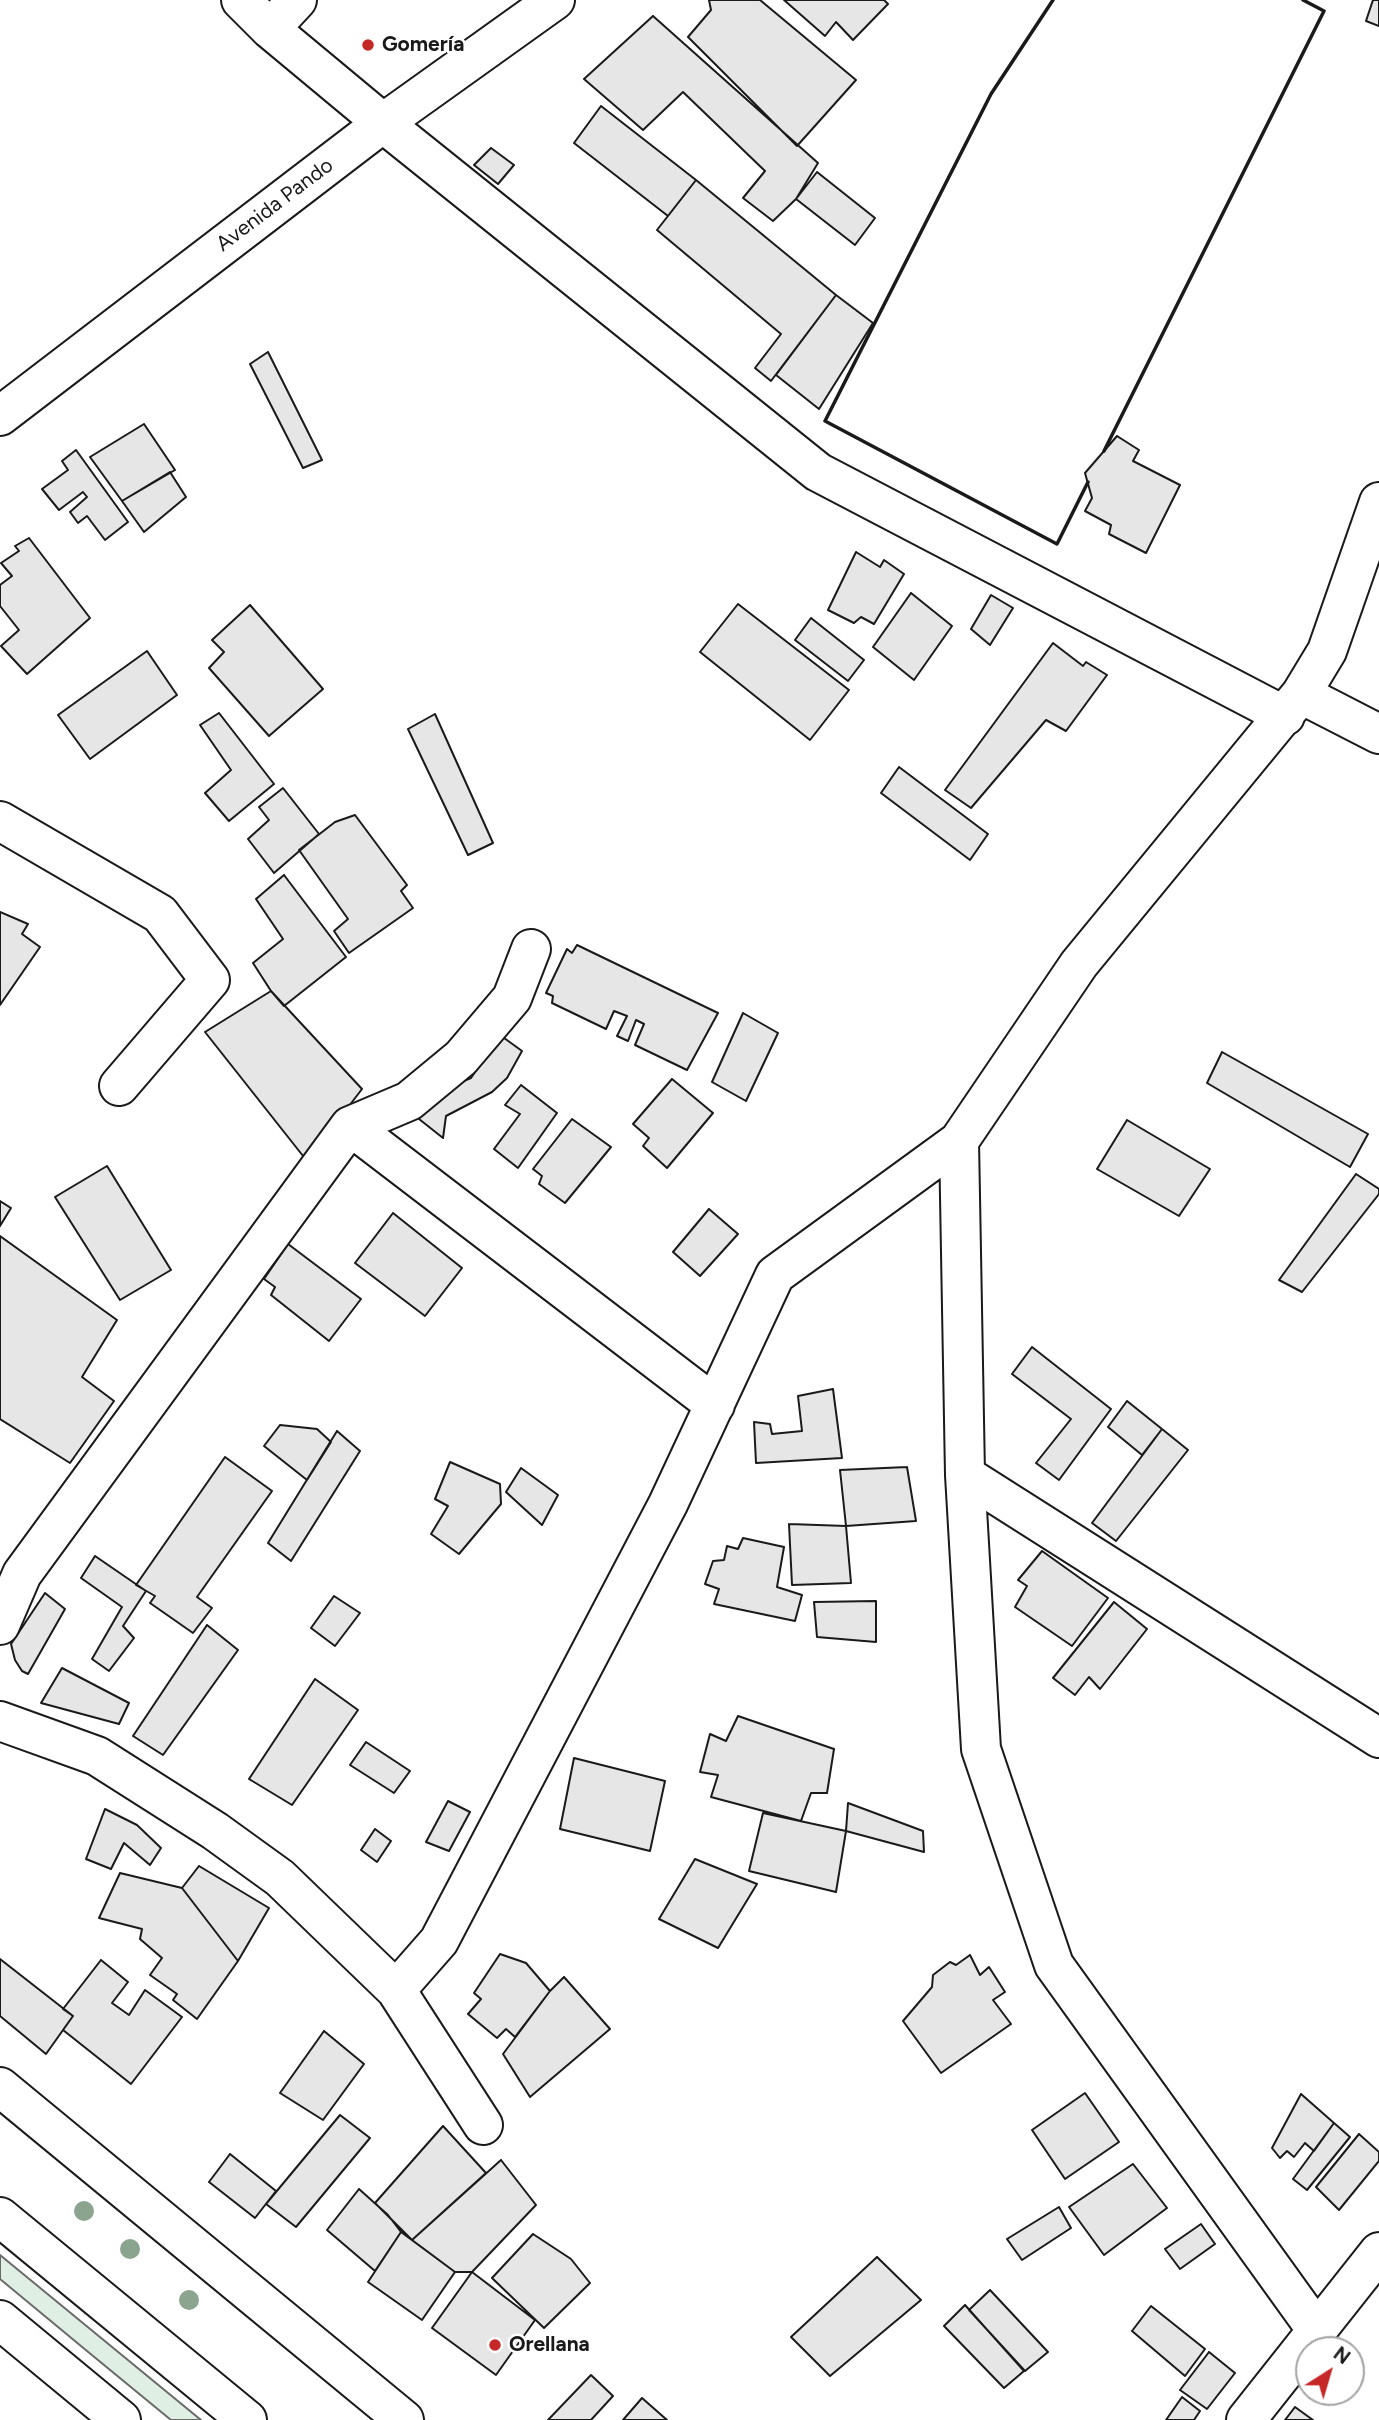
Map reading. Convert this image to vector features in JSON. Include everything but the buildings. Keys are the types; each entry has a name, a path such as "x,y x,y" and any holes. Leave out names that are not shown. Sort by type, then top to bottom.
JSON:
{"main road":[{"path":"241,0 270,29 383,123 818,472 1293,705 1379,734"},
{"path":"270,29 297,0"},
{"name":"Avenida Pando","path":"0,416 383,123 555,0"},
{"path":"396,1990 439,1941 668,1504 775,1275 959,1141 1079,964 1293,705 1327,651 1379,502"},
{"path":"0,821 160,914 210,979 120,1086"},
{"path":"0,1625 22,1574 350,1126 409,1101 461,1058 512,998 531,949"},
{"path":"350,1126 716,1405"},
{"path":"959,1141 965,1475 981,1748 1054,1965 1318,2332"},
{"path":"965,1475 1379,1738"},
{"path":"0,1721 97,1756 215,1831 280,1878 396,1990 483,2125"},
{"path":"0,2087 404,2420"},
{"path":"0,2217 247,2420"},
{"path":"1246,2420 1379,2252"},
{"path":"0,2320 121,2420"}],"green space":[{"path":"0,2255 201,2420 171,2420 0,2279"}],"wall":[{"path":"1053,0 991,94 825,421 1057,544 1088,482"},
{"path":"1104,451 1324,11 1303,0"}],"place":[{"name":"Gomería","path":"368,45"},
{"name":"Orellana","path":"495,2345"}]}
